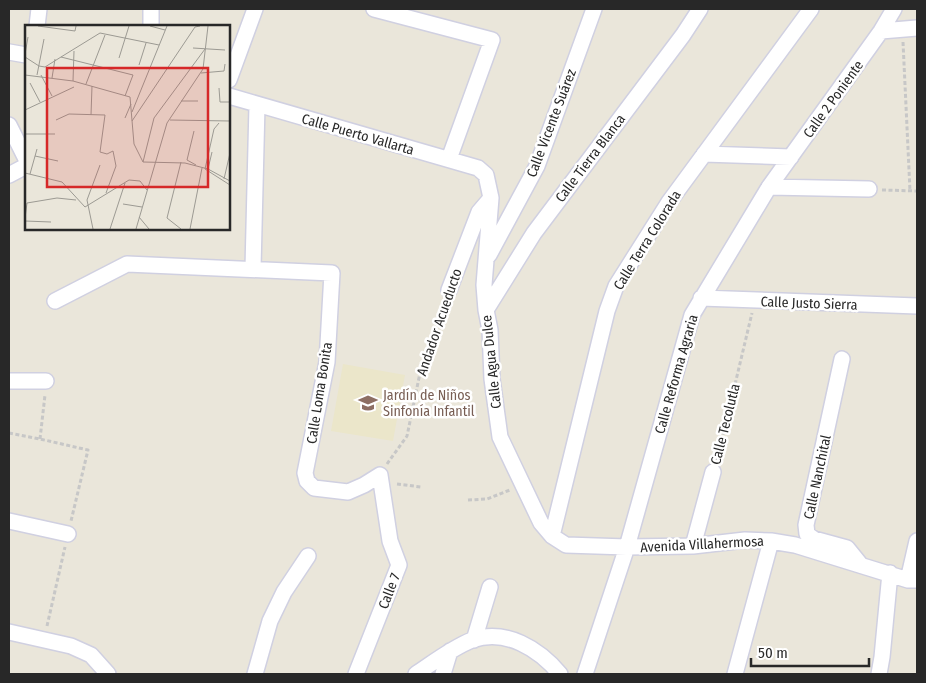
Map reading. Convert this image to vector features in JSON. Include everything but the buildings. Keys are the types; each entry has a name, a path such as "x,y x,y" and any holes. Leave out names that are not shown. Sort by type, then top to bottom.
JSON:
{"street":[{"path":"37,25 40,9"},
{"path":"151,25 152,9"},
{"path":"230,77 255,9"},
{"path":"374,9 492,40 449,159"},
{"name":"Calle Vicente Suárez","path":"486,261 537,166 594,9"},
{"name":"Calle Tierra Blanca","path":"486,310 534,233 683,35 700,9"},
{"name":"Calle Terra Colorada","path":"552,536 608,311 616,286 669,202 811,9"},
{"name":"Calle 2 Poniente","path":"769,187 882,31 894,9"},
{"path":"882,31 910,29"},
{"path":"9,52 25,55"},
{"name":"Calle Puerto Vallarta","path":"230,96 449,159 478,168 486,175"},
{"path":"253,268 257,105"},
{"path":"9,125 25,157"},
{"path":"704,154 791,158"},
{"path":"9,174 25,166"},
{"name":"Calle Agua Dulce","path":"486,175 491,198 484,285 490,330 492,380 500,437 541,523 552,536"},
{"path":"769,187 869,189"},
{"name":"Calle Reforma Agraria","path":"585,674 627,547 692,315 769,187"},
{"name":"Andador Acueducto","path":"449,290 479,212 491,198"},
{"name":"Calle Loma Bonita","path":"54,301 127,264 253,268 332,273 327,362 305,472 307,481 314,488 348,492 380,475"},
{"name":"Calle Justo Sierra","path":"701,298 917,306"},
{"name":"Calle Nanchital","path":"842,360 806,525 807,534 814,539 847,548 860,564"},
{"path":"9,380 46,381"},
{"name":"Calle Tecolutla","path":"693,546 713,472"},
{"name":"Calle 7","path":"356,674 399,565 390,541 380,475"},
{"path":"9,521 68,534"},
{"name":"Avenida Villahermosa","path":"552,536 566,545 627,547 693,546 745,540 771,541 795,545 860,564 914,583"},
{"path":"914,583 917,540"},
{"path":"735,674 771,541"},
{"path":"255,674 270,621 284,592 308,556"},
{"path":"878,674 882,657 890,573"},
{"path":"474,640 490,587"},
{"path":"9,632 71,646 90,655 108,674"},
{"path":"416,674 450,651 474,640 497,637 515,640 532,648 560,674"},
{"path":"443,674 450,651"}],"path":[{"path":"910,29 910,191"},
{"path":"869,189 917,191"},
{"name":"Andador Acueducto","path":"380,475 407,436 420,373 449,290"},
{"name":"Calle Tecolutla","path":"713,472 755,301"},
{"path":"40,439 46,381"},
{"path":"9,434 88,450"},
{"path":"380,475 397,484 421,487"},
{"path":"468,500 487,499 523,486"}],"shaded area":[{"name":"Jardín de Niños Sinfonía Infantil","path":"343,364 405,375 393,441 331,431"}],"place":[{"name":"Jardín de Niños Sinfonía Infantil","path":"368,403"}]}
